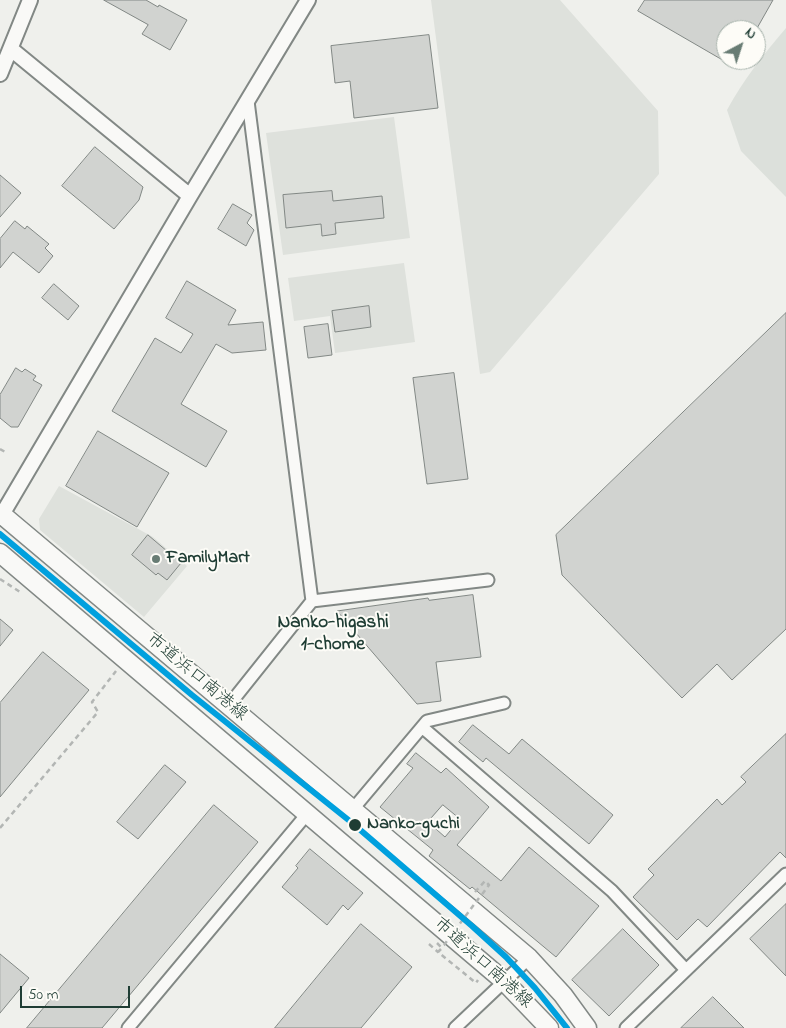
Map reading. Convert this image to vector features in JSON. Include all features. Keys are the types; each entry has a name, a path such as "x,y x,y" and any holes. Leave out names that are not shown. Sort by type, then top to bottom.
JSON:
{"main road":[{"name":"市道浜口南港線","path":"1,515 528,958 563,995 587,1028"},
{"name":"市道浜口南港線","path":"0,553 504,981 549,1028"}],"street":[{"path":"0,74 5,46 30,0"},
{"path":"1,515 308,0"},
{"path":"5,46 190,196"},
{"path":"248,101 312,602"},
{"path":"229,705 312,602 488,580"},
{"path":"353,809 427,721 504,703"},
{"path":"422,727 612,891 686,970"},
{"path":"128,1028 307,814"},
{"path":"626,1028 786,874"},
{"path":"455,1028 528,958"}],"path":[{"path":"0,449 8,453"},
{"path":"0,828 98,712 92,702 118,668"},
{"path":"440,953 442,947 489,885 485,881 476,892"},
{"path":"429,944 476,983 479,979"},
{"path":"437,944 442,947"}],"shaded area":[{"path":"431,0 560,0 658,111 659,174 490,372 480,374"},
{"path":"786,28 786,197 741,151 727,110 753,70 766,70 766,53"},
{"path":"394,117 410,238 283,255 266,133"},
{"path":"404,263 415,342 335,353 330,316 294,321 288,278"},
{"path":"59,486 153,537 187,566 144,617 40,530 39,519"}],"building":[{"path":"104,0 146,0 187,20 170,50 142,34 148,25"},
{"path":"645,0 773,0 762,20 716,20 716,56 638,11"},
{"path":"429,35 438,108 354,118 350,81 335,83 331,46"},
{"path":"95,147 143,187 139,200 114,229 62,186"},
{"path":"0,175 21,193 0,217"},
{"path":"332,191 333,201 382,196 384,218 335,223 336,234 322,236 321,224 286,228 283,195"},
{"path":"233,204 252,215 247,223 254,230 246,246 218,229"},
{"path":"15,221 25,229 27,226 49,244 45,248 53,256 39,273 13,252 0,268 0,239"},
{"path":"187,281 236,310 228,325 263,322 266,350 232,353 216,344 181,404 227,431 206,467 112,411 155,338 181,353 193,334 166,318"},
{"path":"54,284 79,306 68,320 42,298"},
{"path":"369,306 371,327 335,332 332,311"},
{"path":"786,313 786,629 732,680 717,664 682,698 562,575 556,535"},
{"path":"328,324 332,355 308,358 304,327"},
{"path":"16,368 22,372 25,369 36,376 33,380 42,385 18,427 11,427 0,418 0,395"},
{"path":"454,373 468,479 427,484 413,378"},
{"path":"98,431 169,473 137,527 66,486"},
{"name":"FamilyMart","path":"148,535 181,563 167,580 158,573 156,575 132,555"},
{"path":"473,595 481,657 436,662 441,701 417,704 337,611 428,598 429,600"},
{"path":"0,619 13,630 0,646"},
{"path":"43,652 89,690 0,797 0,703"},
{"path":"473,725 509,754 522,739 613,815 589,844 486,758 483,762 459,742"},
{"path":"786,734 786,858 780,852 707,927 698,919 677,940 633,897 654,875 648,869 717,799 722,805 746,782 741,777"},
{"path":"416,753 441,773 446,768 489,807 457,845 501,881 529,847 599,906 556,957 472,887 470,889 429,856 433,850 380,807 413,768 407,764","holes":["443,805 460,819 445,837 428,822"]},
{"path":"165,765 186,782 138,839 117,822"},
{"path":"214,805 258,842 102,1028 27,1028"},
{"path":"310,849 363,893 348,910 343,905 327,925 282,887 298,868 296,866"},
{"path":"786,904 786,976 750,939"},
{"path":"361,924 412,967 361,1028 275,1028"},
{"path":"623,929 659,965 609,1016 572,980"},
{"path":"0,954 29,978 0,1013"},
{"path":"713,997 744,1028 681,1028"}],"transit line":[{"path":"0,534 192,695 351,822 472,926 506,957 535,988 567,1028"}],"place":[{"name":"FamilyMart","path":"156,559"},
{"name":"Nanko-guchi","path":"355,825"}],"district":[{"name":"Nanko-higashi 1-chome","path":"333,635"}]}
